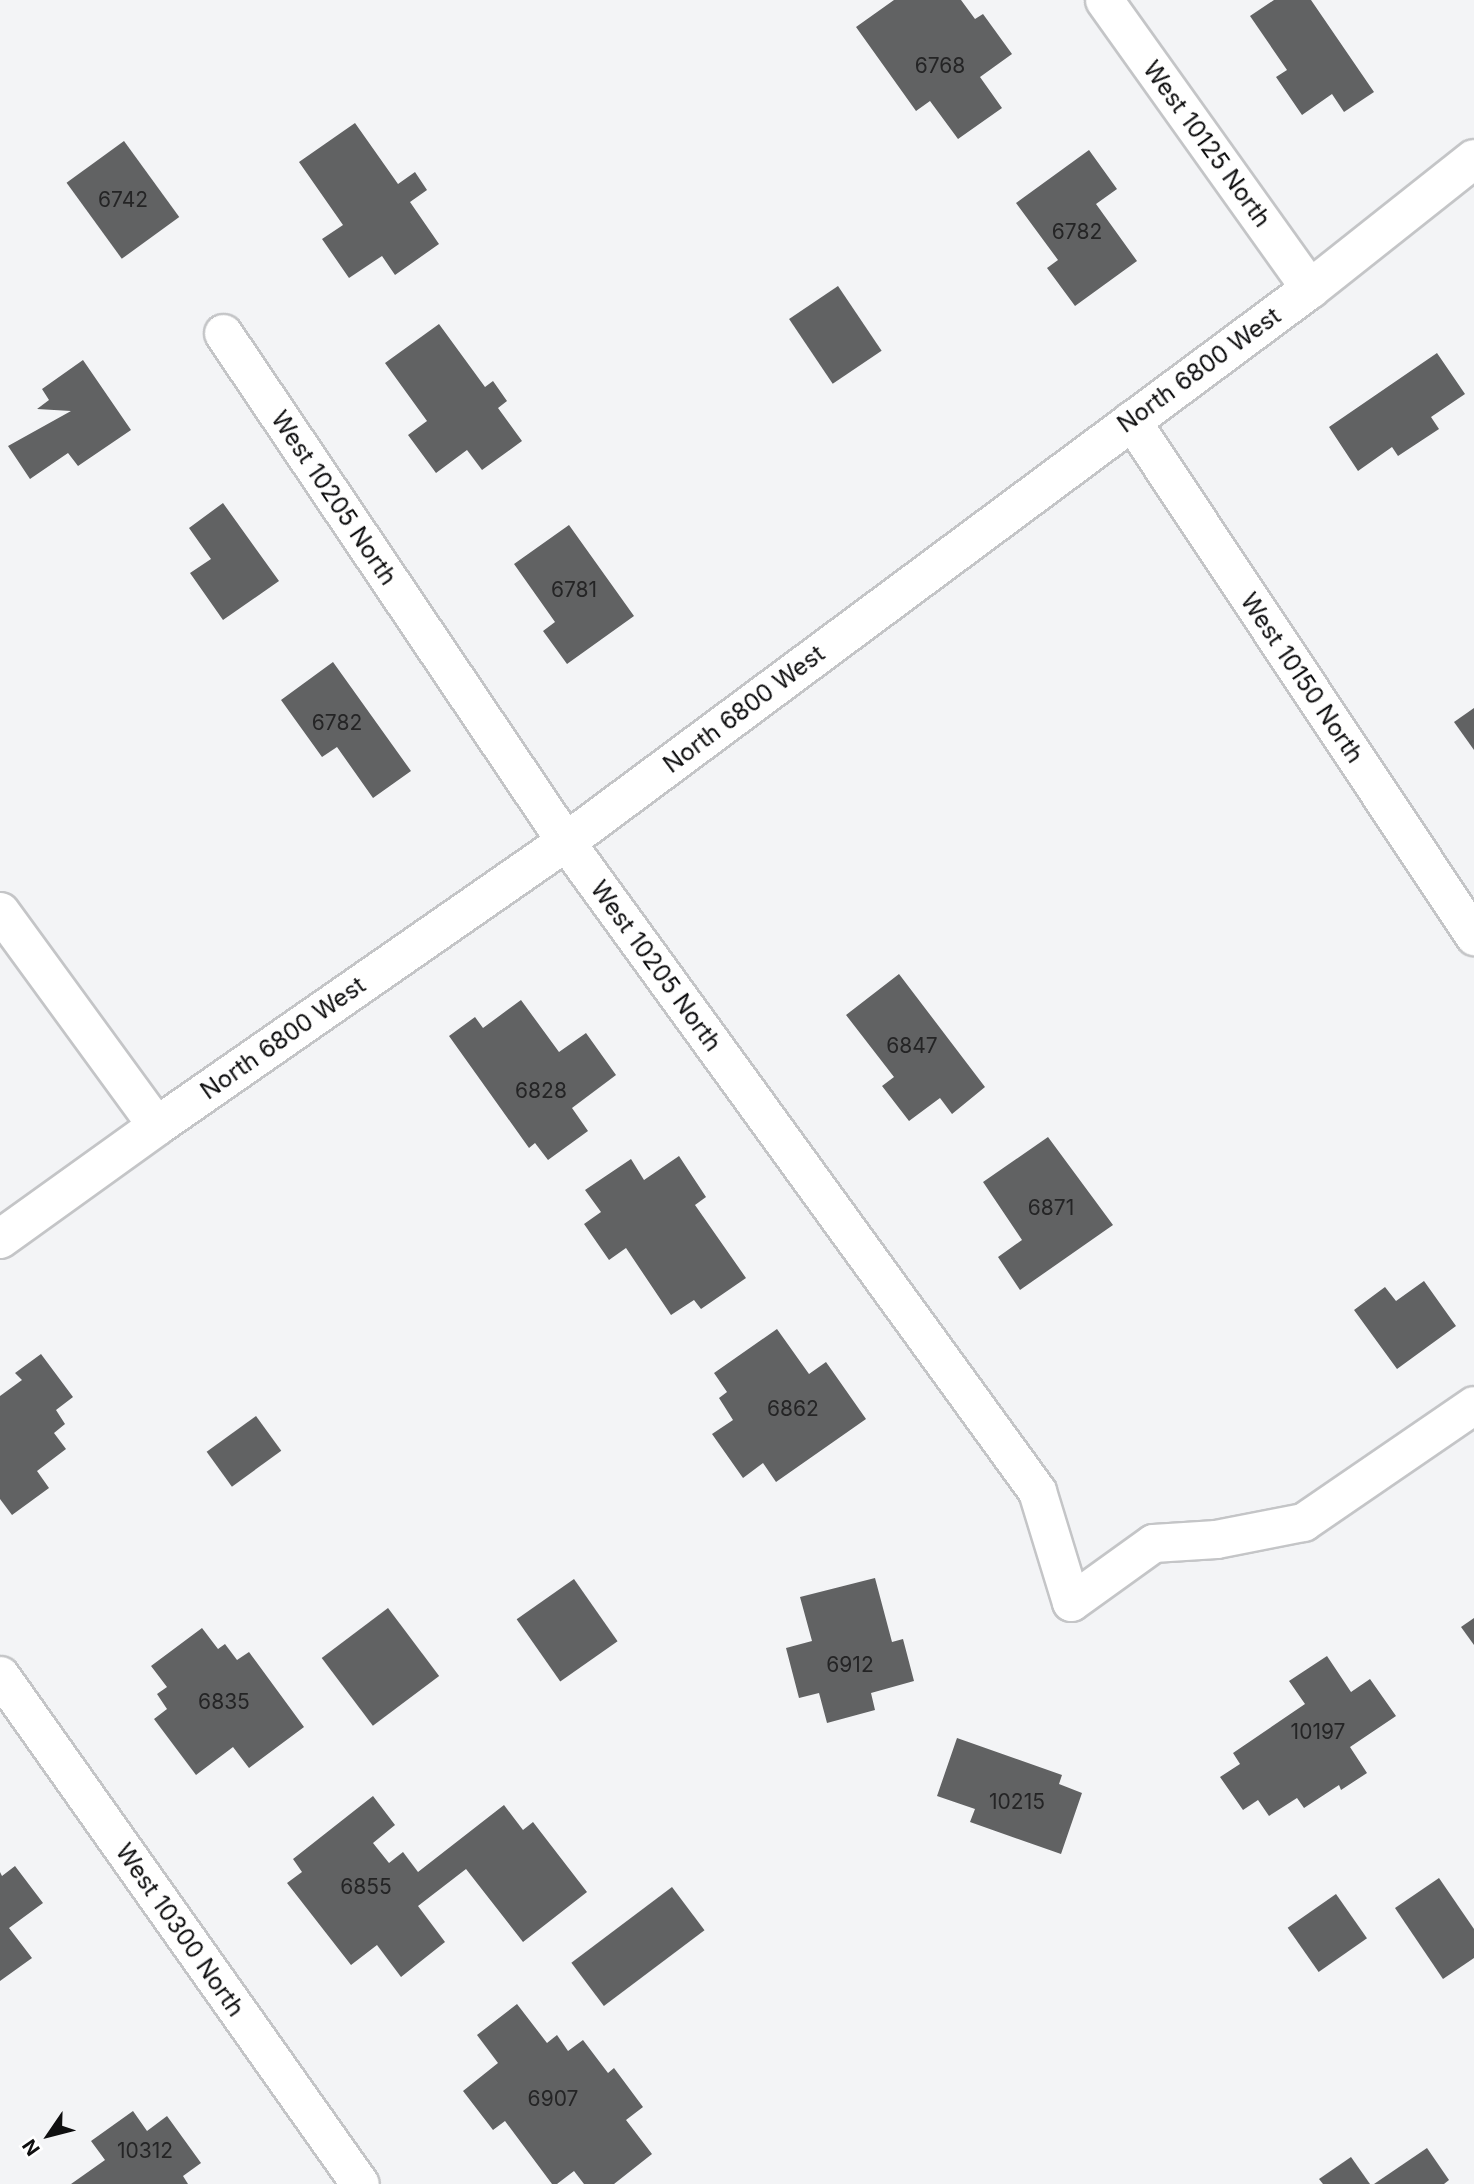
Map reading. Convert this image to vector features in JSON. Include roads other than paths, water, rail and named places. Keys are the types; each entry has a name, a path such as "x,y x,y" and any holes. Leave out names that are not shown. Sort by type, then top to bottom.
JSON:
{"street":[{"name":"West 10125 North","path":"1104,0 1310,289"},
{"name":"North 6800 West","path":"0,1239 157,1126 566,842 1310,289 1474,159"},
{"name":"West 10205 North","path":"223,333 566,842 1037,1491 1072,1602 1153,1544 1216,1539 1303,1522 1474,1405"},
{"name":"West 10150 North","path":"1131,420 1474,936"},
{"path":"0,911 157,1126"},
{"name":"West 10300 North","path":"0,1675 360,2184"}]}
